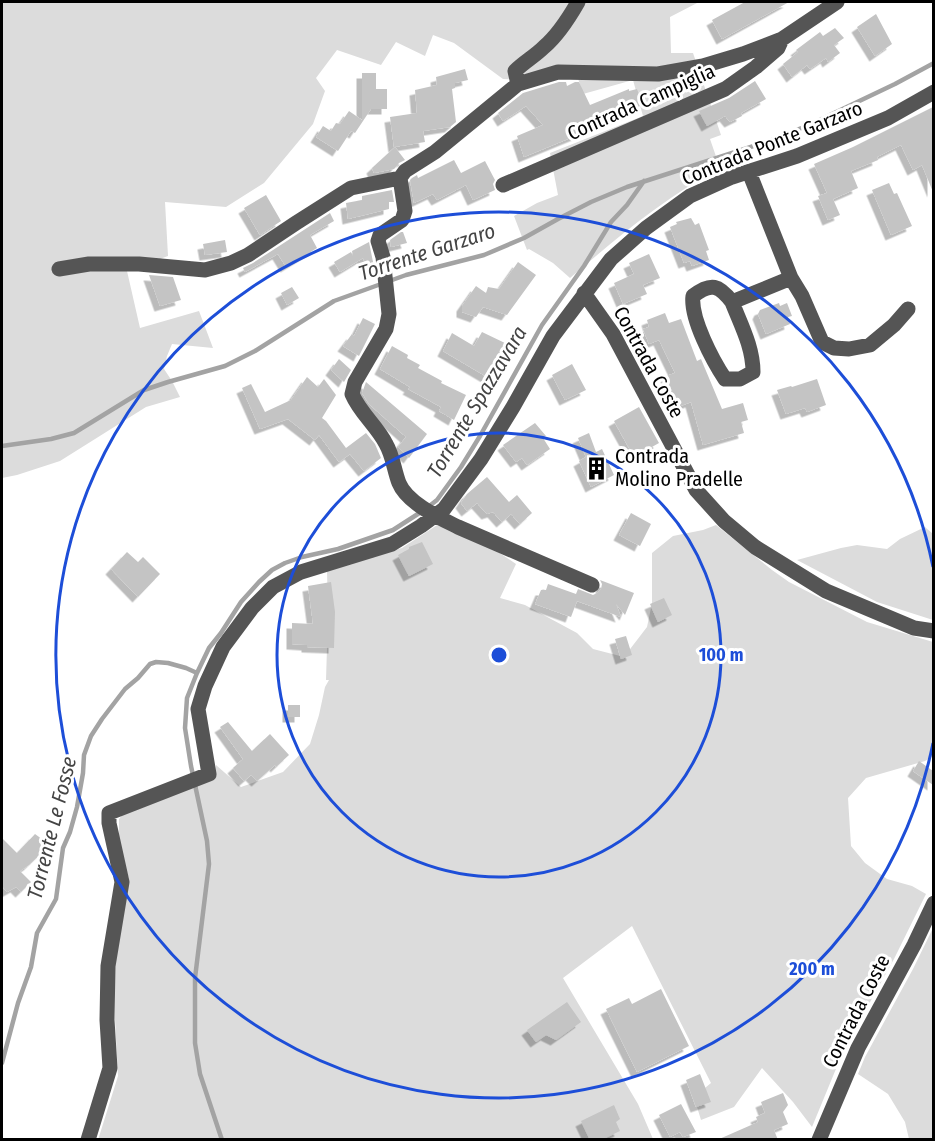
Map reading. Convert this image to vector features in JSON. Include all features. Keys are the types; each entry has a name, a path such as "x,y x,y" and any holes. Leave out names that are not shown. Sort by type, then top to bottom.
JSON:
{"street":[{"path":"59,269 89,264 139,264 205,270 231,263 248,255 351,188 400,178 405,171 435,152 518,84 515,71 546,46 578,2"},
{"name":"Contrada Campiglia","path":"518,84 558,72 658,74 703,66 782,39 837,2"},
{"name":"Contrada Campiglia","path":"503,185 725,89 778,48 782,39"},
{"name":"Contrada Ponte Garzaro","path":"436,516 444,509 481,459 553,336 584,293 611,259 646,228 690,196 732,177 797,156 888,118 933,92"},
{"path":"749,172 791,278 822,342 834,348 849,349 870,345 894,326 908,309"},
{"path":"400,178 405,211 402,220 380,235 378,241 383,257 389,314 386,329 355,382 352,394 356,404 386,442 400,485 408,497 436,516 458,527 592,585"},
{"path":"732,302 791,278"},
{"path":"713,287 723,290 732,302 752,351 753,372 740,379 725,379 717,367 692,305 693,296 713,287"},
{"name":"Contrada Coste","path":"584,293 613,334 696,490 724,521 755,547 826,591 914,628 933,631"},
{"path":"88,1140 110,1068 107,1020 108,966 122,882 109,823 109,813 209,774 198,709 205,686 223,647 252,608 273,587 301,572 392,544 436,516"},
{"name":"Contrada Coste","path":"819,1140 858,1048 914,945 933,903"}],"shaded area":[{"path":"2,2 699,2 670,17 671,53 693,53 721,135 710,139 720,168 661,205 570,278 553,263 527,250 514,216 537,203 558,195 550,153 643,116 633,80 583,94 574,66 548,80 503,79 454,43 433,35 425,56 396,42 381,65 337,50 316,78 325,91 313,124 264,183 226,207 165,202 168,256 127,271 140,328 199,311 213,348 172,344 164,369 180,397 146,407 60,461 2,478"},
{"path":"448,518 516,564 500,598 525,605 577,633 593,649 624,657 647,627 652,603 652,553 673,536 716,525 789,582 867,622 933,642 933,756 925,761 866,778 848,798 851,846 865,863 887,879 912,886 926,894 894,959 845,1047 812,1127 762,1068 734,1107 701,1120 694,1097 711,1083 632,926 563,978 638,1104 653,1139 98,1140 118,1076 115,966 129,879 119,843 119,819 123,814 214,777 216,765 241,787 283,772 310,744 325,687 329,680 326,680 327,570 402,548"},
{"path":"925,527 933,534 933,620 877,602 797,560 857,545 887,549 900,539"},
{"path":"933,928 933,1139 909,1139 905,1122 888,1094 858,1074"}],"building":[{"path":"745,2 789,2 722,39 712,20"},
{"path":"876,14 892,44 875,56 857,27"},
{"path":"835,28 844,38 834,45 840,53 828,62 826,58 810,69 807,65 792,77 783,64 798,52 796,50 820,32 823,36"},
{"path":"465,69 468,80 455,83 455,88 452,89 456,122 450,127 423,131 425,142 394,147 390,117 417,113 415,90 437,85 436,77"},
{"path":"362,73 376,73 376,89 387,89 387,109 371,109 355,133 351,131 338,151 316,137 323,126 331,131 336,123 340,124 349,111 362,120"},
{"path":"755,81 766,99 730,122 725,116 707,126 699,111 729,98"},
{"path":"566,82 567,86 579,82 590,105 629,89 629,91 637,89 643,105 635,108 636,111 524,157 517,136 543,125 526,106 503,121 498,113 523,93"},
{"path":"933,107 933,192 922,165 913,170 901,145 877,157 878,160 851,171 858,188 833,199 840,215 828,220 818,196 827,193 814,164"},
{"path":"395,147 405,160 394,169 374,173 372,168"},
{"path":"454,160 461,173 485,161 495,180 493,184 495,190 473,200 466,185 437,200 433,194 414,203 410,180"},
{"path":"889,183 894,194 897,193 912,226 891,235 872,190"},
{"path":"392,190 394,202 389,202 389,209 348,219 346,203 362,200 362,196"},
{"path":"266,195 281,221 260,235 244,208"},
{"path":"330,213 334,221 310,235 317,248 286,267 278,254 245,272 243,268"},
{"path":"691,218 695,225 699,223 709,250 706,251 709,260 692,266 690,261 684,263 670,227 677,224 676,222"},
{"path":"401,232 407,243 391,247 390,240"},
{"path":"225,240 227,252 205,255 203,244"},
{"path":"369,242 374,267 367,269 363,258 340,272 334,262 351,252 353,256 352,251"},
{"path":"649,254 660,278 643,285 647,294 623,304 614,283 634,274 629,263"},
{"path":"518,262 536,275 507,315 483,307 476,317 462,312 462,306 476,286 486,293 488,287 499,289"},
{"path":"149,275 173,277 181,300 160,306"},
{"path":"292,287 299,298 287,305 281,293"},
{"path":"779,303 780,306 787,303 792,316 788,317 790,324 766,334 758,314 760,310"},
{"path":"665,313 669,323 681,319 697,361 701,359 722,409 743,403 748,420 741,422 744,433 703,445 691,402 678,407 666,376 675,373 659,340 649,344 643,329 649,327 647,320"},
{"path":"363,318 375,324 359,356 343,346 352,334 354,336"},
{"path":"482,332 507,344 487,377 443,351 452,333 474,346"},
{"path":"392,346 420,365 418,368 466,395 454,420 439,411 441,407 408,389 410,387 380,369"},
{"path":"339,359 351,370 344,382 331,370"},
{"path":"572,364 586,390 565,400 552,375"},
{"path":"307,377 318,387 324,379 336,395 322,418 346,448 366,433 375,444 381,458 364,471 350,454 339,462 319,435 315,440 288,419 260,429 242,388 251,384 265,412 291,400"},
{"path":"817,379 826,405 807,412 805,408 786,414 777,390"},
{"path":"366,382 427,434 409,458 398,447 406,437 369,404 362,393"},
{"path":"639,407 659,443 634,457 614,421"},
{"path":"535,423 546,436 543,438 550,449 527,465 522,458 516,462 503,445"},
{"name":"Contrada Molino Pradelle","path":"589,433 596,452 602,449 614,475 591,487 579,461 586,457 578,438"},
{"path":"487,477 509,502 517,495 532,513 520,524 511,514 502,522 493,512 487,514 477,503 467,511 461,503 467,494"},
{"path":"631,513 651,524 640,546 619,535"},
{"path":"422,542 433,564 409,576 398,555"},
{"path":"127,552 138,562 143,557 160,574 138,597 111,569"},
{"path":"600,580 634,593 625,615 616,604 621,617 577,601 571,617 535,604 541,590 546,590 548,584 576,594 578,589 593,595 601,589"},
{"path":"331,582 335,612 334,648 292,644 292,623 313,624 308,586"},
{"path":"664,598 672,615 658,622 650,604"},
{"path":"626,636 632,655 621,659 615,639"},
{"path":"288,705 300,705 300,717 288,717"},
{"path":"228,722 252,751 270,734 289,755 257,781 251,775 244,781 233,768 243,759 220,727"},
{"path":"919,761 933,771 933,785 913,771"},
{"path":"35,834 50,845 20,871 31,882 21,892 16,887 7,892 2,886 2,838 17,853"},
{"path":"661,989 689,1046 637,1072 606,1009 629,998 632,1004"},
{"path":"567,1002 581,1022 556,1040 546,1035 536,1042 527,1030"},
{"path":"700,1074 711,1102 696,1107 686,1080"},
{"path":"783,1093 788,1105 783,1112 788,1124 774,1130 778,1140 717,1140 758,1122 756,1117 765,1113 761,1102"},
{"path":"681,1104 696,1132 683,1137 680,1132 670,1137 659,1115"},
{"path":"614,1105 620,1119 616,1122 620,1131 601,1140 590,1140 581,1121"}],"waterway":[{"name":"Torrente Garzaro","path":"2,446 51,439 74,433 144,390 225,366 255,351 334,301 406,275 484,255 524,238 591,202 627,187 769,141 809,125 934,63"},
{"name":"Torrente Spazzavara","path":"428,507 437,500 461,467 542,325 584,266 611,222 627,205 644,181"},
{"name":"Torrente Spazzavara","path":"222,1140 200,1074 195,1043 195,978 209,864 207,841 185,728 187,698 209,648 241,602 272,570 302,557 338,549 393,530 421,512"},
{"name":"Torrente Le Fosse","path":"2,1063 18,1003 31,967 37,933 56,899 63,848 77,807 84,755 91,736 125,689 150,664 168,663 197,673"}],"place":[{"name":"Contrada Molino Pradelle","path":"597,468"}]}
